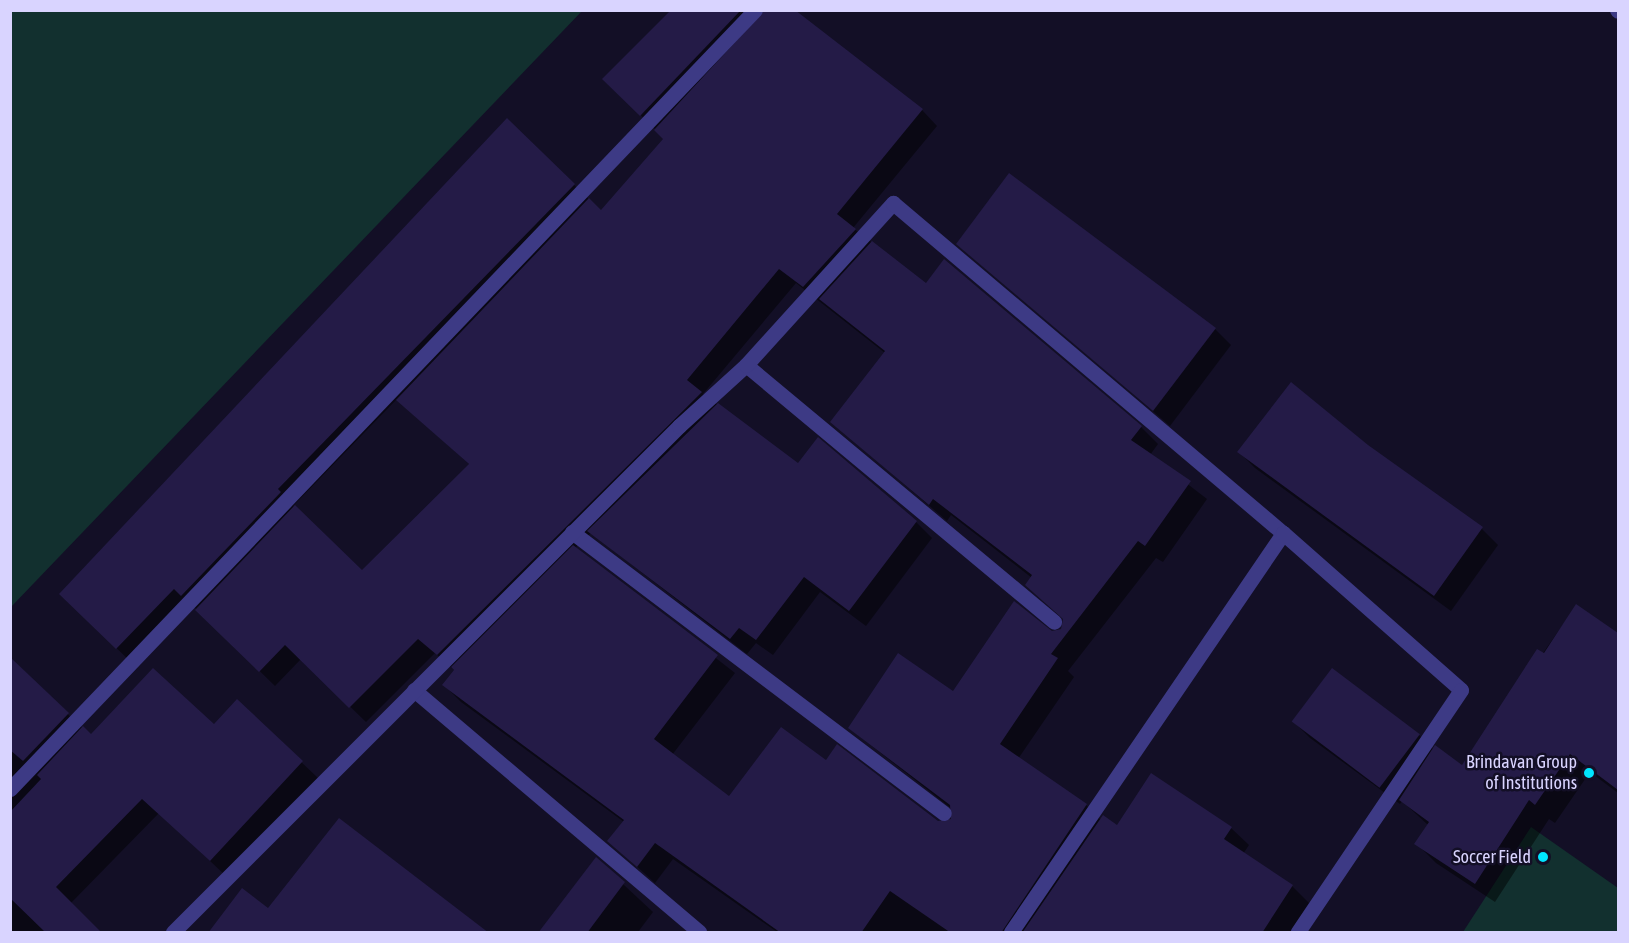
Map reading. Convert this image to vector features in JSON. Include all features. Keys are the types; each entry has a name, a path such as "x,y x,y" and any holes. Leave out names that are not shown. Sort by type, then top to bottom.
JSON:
{"street":[{"path":"10,789 755,10"},
{"path":"173,933 572,532 746,365 893,203 1283,533 1461,690 1298,933"},
{"path":"746,365 1054,622"},
{"path":"572,532 944,813"},
{"path":"1011,933 1283,533"},
{"path":"414,690 699,933"}],"green space":[{"path":"10,11 582,11 11,607"},
{"name":"Soccer Field","path":"1531,827 1618,888 1618,932 1463,932"}],"building":[{"path":"671,10 741,10 640,116 602,79"},
{"path":"765,10 795,10 923,109 837,214 856,229 803,287 779,269 687,380 702,392 437,655 418,639 349,708 285,645 259,672 195,610 295,505 362,570 469,464 396,400 589,198 601,210 663,139 654,130"},
{"path":"507,118 575,184 278,489 281,492 181,596 174,589 116,649 59,594"},
{"path":"1009,173 1216,328 1153,411 956,244"},
{"path":"872,241 926,283 944,259 1142,426 1131,440 1191,481 1145,546 1138,541 1051,654 1058,658 1000,744 1087,804 1001,933 951,933 890,891 861,933 781,933 655,843 637,867 607,841 624,820 442,685 454,670 451,667 573,545 718,655 654,739 729,796 781,727 826,760 837,744 938,821 951,819 950,805 848,728 898,653 953,691 1014,601 1052,631 1061,629 1063,619 1025,585 1032,575 933,499 929,505 830,422 885,351 819,299"},
{"path":"1291,382 1368,445 1483,527 1434,596 1237,452"},
{"path":"718,403 798,463 818,437 917,521 849,611 804,577 756,640 739,628 730,639 587,531"},
{"path":"1576,604 1618,633 1618,790 1570,754 1535,805 1529,800 1475,884 1414,844 1429,822 1399,800 1435,745 1462,765 1537,649 1544,653"},
{"path":"10,657 69,713 23,761 10,750"},
{"path":"153,668 214,724 237,699 303,761 210,861 142,799 56,887 102,933 46,933 10,898 10,812 41,779 37,775 83,726 91,734"},
{"path":"1332,668 1420,734 1380,788 1292,722"},
{"path":"1151,773 1232,827 1224,839 1293,885 1262,933 1022,933 1103,815 1117,825"},
{"path":"339,818 489,933 208,933 242,888 268,908"},
{"path":"596,857 625,882 587,933 538,933"}],"place":[{"name":"Brindavan Group of Institutions","path":"1589,773"},
{"name":"Soccer Field","path":"1543,857"}]}
